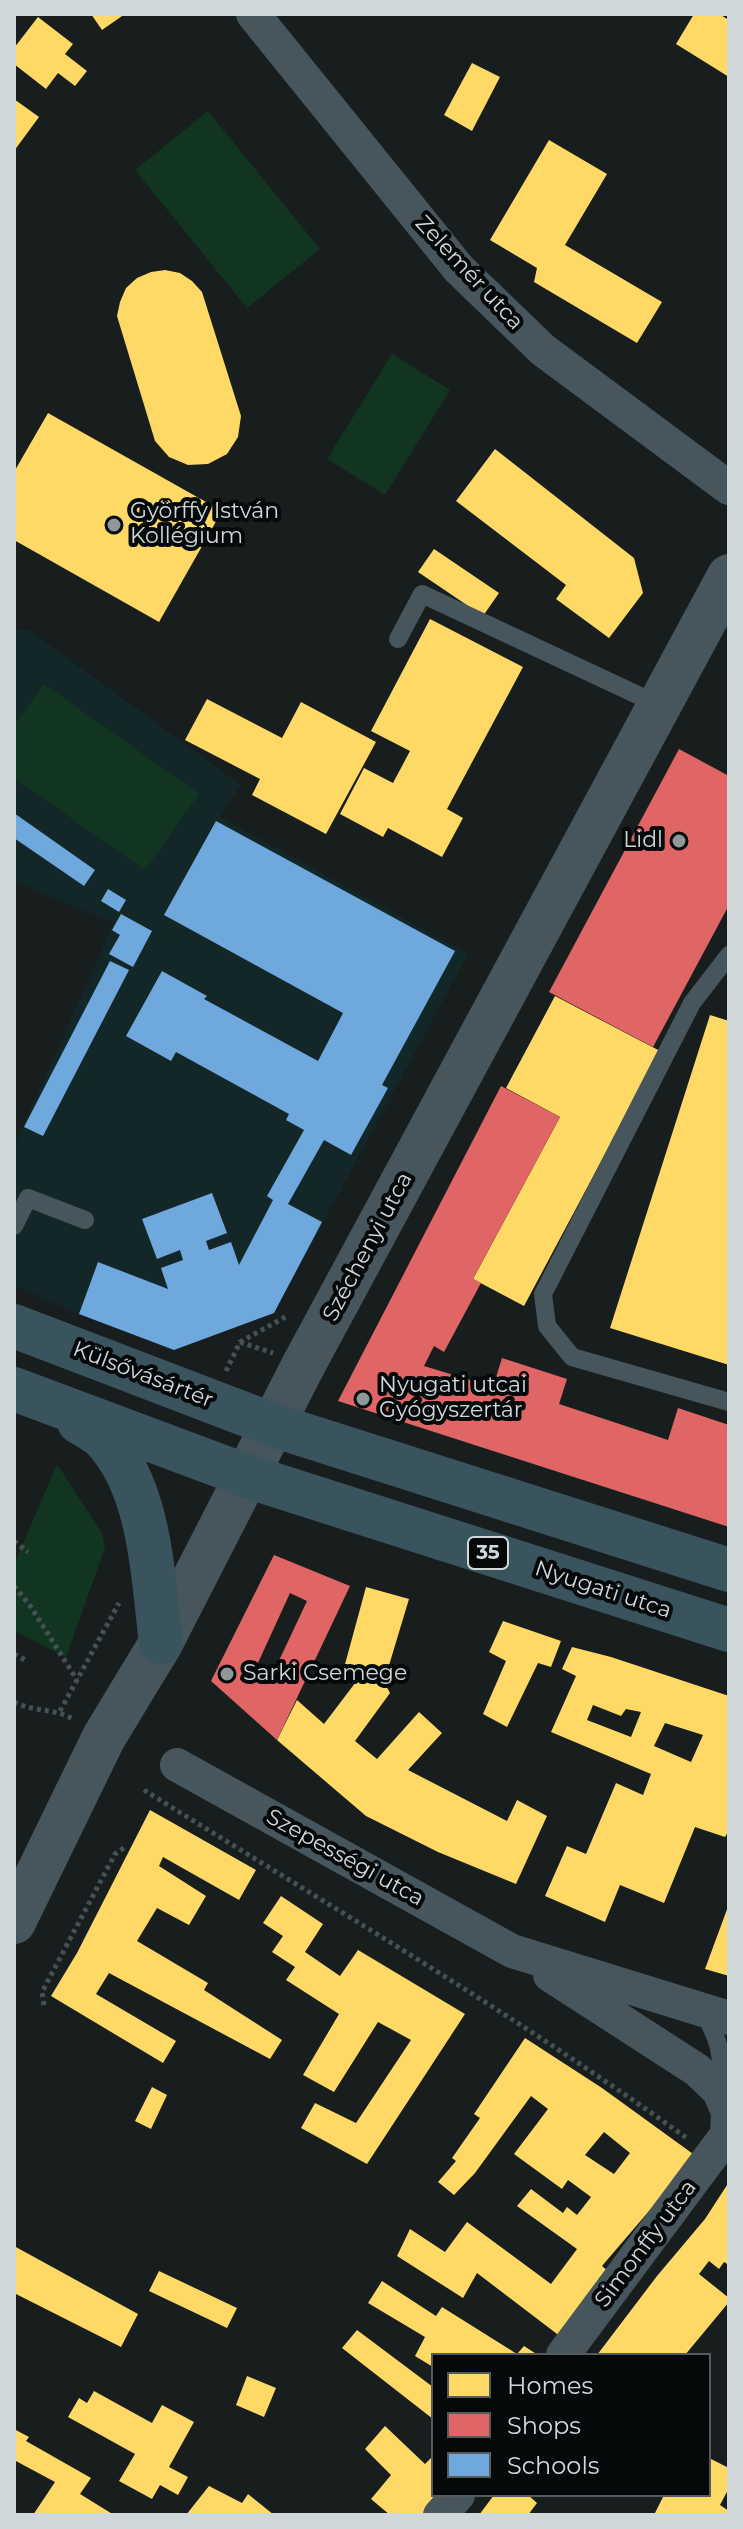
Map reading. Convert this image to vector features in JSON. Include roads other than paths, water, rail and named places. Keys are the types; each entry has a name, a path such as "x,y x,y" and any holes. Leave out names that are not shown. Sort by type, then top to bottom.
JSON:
{"main road":[{"name":"Külsővásártér","path":"14,1326 273,1425"},
{"path":"30,1395 103,1438 132,1482 151,1564 161,1643"},
{"name":"35","path":"30,1395 247,1476"},
{"path":"273,1425 729,1570"},
{"name":"Nyugati utca","path":"247,1476 729,1630"}],"street":[{"name":"Zelemér utca","path":"253,14 459,269 543,350 729,488"},
{"name":"Széchenyi utca","path":"14,1922 104,1737 161,1643 273,1425 729,576"},
{"name":"Szepességi utca","path":"177,1765 512,1951 697,2070 719,2091"},
{"name":"Szepességi utca","path":"512,1951 716,2015"},
{"path":"719,2091 728,2112 722,2141"},
{"name":"Simonffy utca","path":"564,2353 722,2141"},
{"path":"440,2515 456,2497"}],"lane":[{"path":"398,639 422,594 659,705"},
{"path":"729,955 692,1003 543,1294 547,1326 572,1357 729,1402"},
{"path":"14,1226 28,1198 85,1220"},
{"path":"716,2015 723,2070 719,2091"}],"place":[{"name":"Györffy István Kollégium","path":"114,525"},
{"name":"Lidl","path":"679,841"},
{"name":"Nyugati utcai Gyógyszertár","path":"363,1399"},
{"name":"Sarki Csemege","path":"227,1674"}]}
